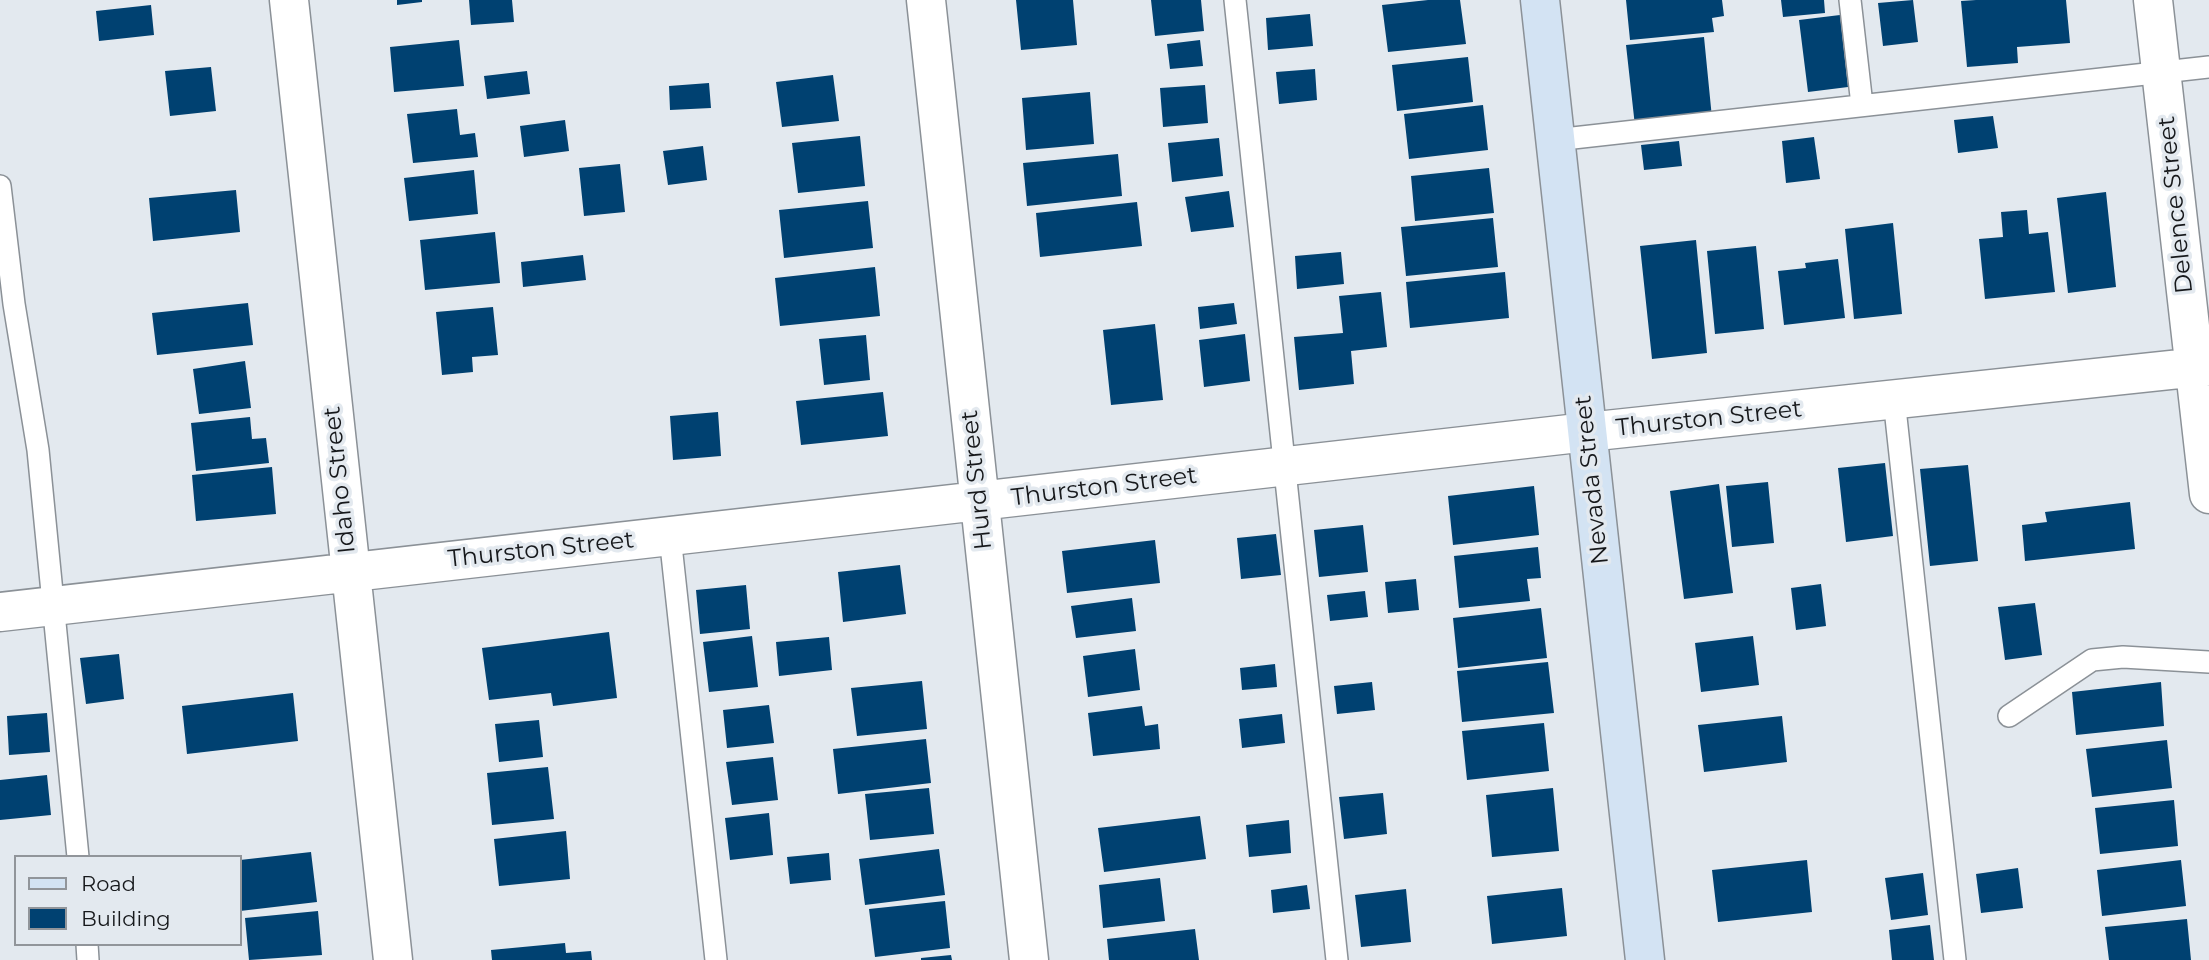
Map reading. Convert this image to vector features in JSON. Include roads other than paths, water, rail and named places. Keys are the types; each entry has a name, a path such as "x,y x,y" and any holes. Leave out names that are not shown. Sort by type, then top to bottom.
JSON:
{"street":[{"name":"Idaho Street","path":"289,0 393,960"},
{"name":"Hurd Street","path":"926,0 1029,960"},
{"name":"Nevada Street","path":"1540,0 1645,960"},
{"name":"Delence Street","path":"2153,0 2202,367 2209,494"},
{"name":"Thurston Street","path":"0,612 1587,432 2202,367"}],"lane":[{"path":"1235,0 1338,960"},
{"path":"1850,0 1862,106"},
{"path":"1555,140 2209,67"},
{"path":"0,186 14,303 37,450 78,855"},
{"path":"1894,399 1955,960"},
{"path":"670,536 716,960"},
{"path":"2009,716 2092,660 2123,657 2209,662"}]}
